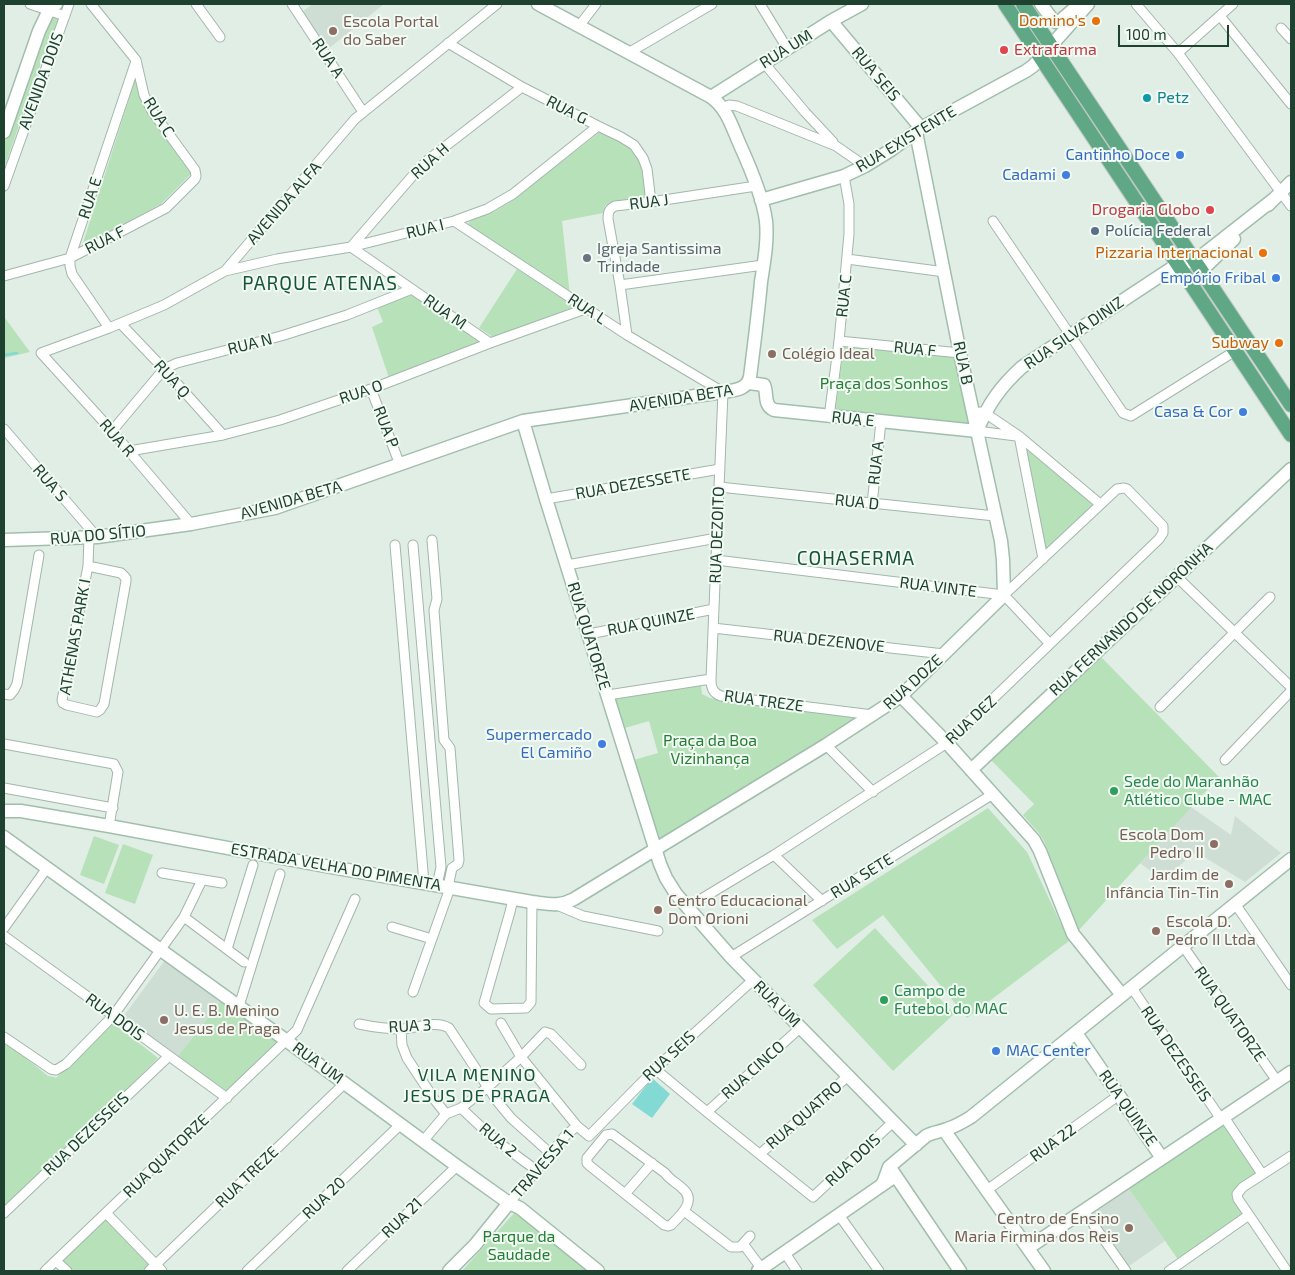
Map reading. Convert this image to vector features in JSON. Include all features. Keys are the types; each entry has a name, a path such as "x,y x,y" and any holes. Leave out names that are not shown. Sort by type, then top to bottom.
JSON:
{"main road":[{"path":"1005,4 1291,435"},
{"path":"1023,4 1291,405"},
{"path":"1187,278 1198,266"}],"street":[{"path":"30,4 53,7 65,16"},
{"name":"AVENIDA DOIS","path":"4,186 69,4"},
{"name":"RUA C","path":"91,4 136,60 144,95 152,111 195,170 196,176 194,179"},
{"path":"196,4 220,37"},
{"name":"RUA A","path":"292,4 364,112"},
{"name":"AVENIDA ALFA","path":"41,353 121,324 164,305 225,271 364,112 497,4"},
{"name":"AVENIDA BETA","path":"191,524 275,508 523,422 723,392 742,388 749,383 764,265 766,230 761,200 726,112 711,97 538,4"},
{"path":"579,26 596,4"},
{"path":"630,52 712,4"},
{"path":"760,4 787,48"},
{"path":"1041,4 1056,22 1060,21 1080,4"},
{"name":"RUA EXISTENTE","path":"761,200 844,176 865,166 919,130 1026,71 1041,58 1088,4"},
{"path":"1136,4 1178,53 1277,196 1291,206"},
{"path":"1178,53 1233,4"},
{"name":"RUA UM","path":"711,97 856,5"},
{"name":"AVENIDA DOIS","path":"4,132 39,31 53,7"},
{"path":"1220,16 1290,98"},
{"name":"RUA SEIS","path":"831,20 919,130"},
{"path":"1281,28 1291,39"},
{"name":"RUA G","path":"448,44 522,87 634,145 640,151 647,169 651,202"},
{"name":"RUA E","path":"70,258 136,60"},
{"path":"764,63 836,146"},
{"name":"RUA H","path":"351,247 429,159 522,87"},
{"path":"723,108 729,105 738,106 836,146 865,166"},
{"name":"RUA I","path":"225,271 277,259 351,247 454,221 487,209 507,198 598,126"},
{"name":"RUA B","path":"919,130 960,354 1004,560 1004,595"},
{"name":"RUA C","path":"830,417 849,234 848,204 844,176"},
{"name":"RUA F","path":"4,276 70,258 166,208 194,179"},
{"path":"1198,266 1291,182"},
{"name":"RUA J","path":"627,335 608,219 610,209 615,206 756,186"},
{"name":"RUA L","path":"454,221 585,309 723,392"},
{"path":"993,221 1123,413 1128,416 1132,416 1235,351"},
{"name":"RUA M","path":"351,247 490,343"},
{"path":"70,258 72,274 109,328"},
{"path":"847,259 945,272"},
{"name":"RUA SILVA DINIZ","path":"977,431 985,413 999,391 1022,367 1178,264 1198,266"},
{"path":"620,285 764,265"},
{"name":"RUA N","path":"112,431 164,369 177,363 281,336 346,315 412,289"},
{"name":"RUA O","path":"129,451 223,435 280,420 371,389 585,309"},
{"name":"RUA Q","path":"121,324 223,435"},
{"name":"RUA F","path":"839,340 960,354"},
{"name":"RUA R","path":"41,353 112,431 191,524"},
{"name":"RUA E","path":"749,383 765,386 767,404 771,409 830,417 977,431"},
{"name":"RUA P","path":"371,389 400,465"},
{"name":"RUA DEZOITO","path":"711,679 723,392"},
{"path":"972,406 1019,436 1100,504"},
{"name":"RUA QUATORZE","path":"523,422 656,850"},
{"name":"RUA A","path":"872,504 881,422"},
{"name":"RUA S","path":"4,429 93,538"},
{"path":"977,431 1019,436"},
{"path":"1019,436 1043,559"},
{"name":"RUA DEZESSETE","path":"546,499 720,469"},
{"name":"RUA FERNANDO DE NORONHA","path":"972,770 1291,469"},
{"name":"RUA D","path":"719,487 995,516"},
{"name":"RUA DEZ","path":"688,907 774,855 947,743 1160,539 1163,533 1163,526 1127,489 1120,488 1114,491"},
{"name":"RUA DOZE","path":"656,850 873,716 901,696 1114,491"},
{"name":"RUA DO SÍTIO","path":"4,540 93,538 191,524"},
{"name":"ATHENAS PARK I","path":"88,566 121,573 126,578 104,704 97,712 67,705 62,700 93,538"},
{"path":"567,565 717,538"},
{"path":"413,992 432,940 445,887 452,868 458,864 459,860 450,748 444,740 434,610 437,599 432,540"},
{"path":"395,545 424,883"},
{"path":"413,545 441,867 445,887"},
{"path":"4,694 10,695 17,684 39,555"},
{"name":"RUA VINTE","path":"716,560 1004,595"},
{"path":"1177,577 1291,689 1225,760"},
{"path":"1004,595 1050,644"},
{"path":"1160,707 1270,597"},
{"name":"RUA QUINZE","path":"588,634 714,609"},
{"name":"RUA DEZENOVE","path":"713,628 944,654"},
{"name":"RUA TREZE","path":"608,695 711,679 712,689 721,696 873,716"},
{"path":"901,696 972,770 1038,846 1073,934 1127,992"},
{"path":"4,744 114,764 118,772 109,826"},
{"path":"826,745 873,792"},
{"path":"4,788 113,808"},
{"name":"RUA SETE","path":"731,957 993,794"},
{"name":"ESTRADA VELHA DO PIMENTA","path":"4,811 21,811 445,887 557,905 574,899 656,850"},
{"name":"RUA UM","path":"4,837 160,950 241,1001 287,1041 457,1166 509,1203 520,1208 598,1271"},
{"name":"RUA UM","path":"656,850 666,878 676,894 731,957 916,1144"},
{"path":"774,855 822,901"},
{"path":"744,1245 760,1270 881,1186 916,1144 930,1134 955,1127 971,1117 1290,863"},
{"path":"227,949 253,865"},
{"path":"4,928 47,868"},
{"path":"162,872 222,883"},
{"path":"241,1001 280,874"},
{"path":"4,1038 51,1069 56,1070 66,1064 114,1016 184,917 202,880"},
{"path":"513,898 484,1003 491,1009 526,1008 531,1002 532,902"},
{"name":"RUA QUATORZE","path":"45,1271 297,1030 355,899"},
{"path":"557,905 584,916 658,931"},
{"path":"1236,905 1291,985"},
{"path":"184,917 244,962"},
{"path":"392,927 432,940"},
{"name":"RUA DOIS","path":"4,936 227,1098"},
{"name":"RUA QUATORZE","path":"1184,946 1277,1082"},
{"name":"RUA SEIS","path":"577,1126 589,1136 655,1068 753,980"},
{"name":"RUA DEZESSEIS","path":"1127,992 1262,1174"},
{"path":"500,1023 521,1056 577,1126"},
{"name":"RUA 3","path":"359,1024 401,1029 440,1024 449,1028 511,1118 550,1153"},
{"name":"RUA CINCO","path":"707,1112 800,1028"},
{"path":"401,1029 402,1045 407,1058 446,1114"},
{"path":"423,1141 446,1114 461,1108 488,1087 546,1032 549,1032 581,1065"},
{"name":"RUA QUINZE","path":"1076,1033 1162,1158"},
{"name":"RUA DEZESSEIS","path":"4,1213 169,1056"},
{"path":"655,1068 760,1154"},
{"path":"1028,1248 1291,1072"},
{"name":"RUA QUATRO","path":"760,1154 848,1076"},
{"name":"RUA TREZE","path":"148,1271 159,1268 345,1083"},
{"name":"RUA 22","path":"986,1190 1119,1095"},
{"name":"RUA 2","path":"461,1108 494,1139 536,1170"},
{"name":"RUA DOIS","path":"760,1154 813,1198 894,1122"},
{"name":"RUA 20","path":"247,1271 401,1124"},
{"name":"TRAVESSA 1","path":"509,1203 550,1153 577,1126"},
{"path":"944,1130 1044,1271"},
{"path":"612,1134 652,1163 686,1192 688,1203 684,1211 671,1225 666,1226 587,1162 606,1135 612,1134"},
{"path":"1286,1271 1238,1199 1237,1194 1262,1174 1291,1157"},
{"path":"626,1194 652,1163"},
{"name":"RUA 21","path":"347,1271 457,1166"},
{"path":"892,1172 958,1270"},
{"path":"449,1271 475,1245 509,1203"},
{"path":"684,1211 731,1247 737,1248 744,1245 750,1236"},
{"path":"1084,1211 1126,1271"},
{"path":"106,1213 159,1268"},
{"path":"839,1215 879,1271"},
{"path":"1169,1271 1249,1215"},
{"path":"785,1253 798,1271"},
{"path":"56,1261 67,1271"}],"shaded area":[{"name":"Escola Portal do Saber","path":"313,4 384,4 328,49 302,12"},
{"name":"Escola Dom Pedro II","path":"1191,807 1231,835 1235,816 1281,853 1245,882 1196,852 1162,880 1140,863"},
{"name":"U. E. B. Menino Jesus de Praga","path":"165,960 221,1001 178,1056 123,1017"},
{"name":"Centro de Ensino Maria Firmina dos Reis","path":"1129,1189 1165,1241 1129,1266 1093,1214"}],"green space":[{"path":"52,17 60,20 42,60 4,168 4,144 41,33"},
{"path":"137,74 141,94 192,173 161,204 82,246"},
{"path":"600,132 614,138 632,150 637,156 643,170 646,198 610,202 605,206 603,213 562,221 570,296 468,227 468,224 473,219 495,211 507,204"},
{"path":"517,269 575,307 493,337 479,328"},
{"path":"412,294 482,342 389,378 372,327 383,322 377,307"},
{"path":"5,318 30,352 4,358"},
{"name":"Praça dos Sonhos","path":"844,346 958,357 972,426 835,413"},
{"path":"1025,448 1094,505 1046,551"},
{"name":"Sede do Maranhão Atlético Clube - MAC","path":"1101,657 1219,777 1079,930 1044,841 1023,815 1034,804 991,760"},
{"name":"Praça da Boa Vizinhança","path":"701,685 702,694 710,698 858,717 659,844 634,760 658,753 649,721 625,728 615,699"},
{"path":"988,808 1027,852 1069,941 967,1018 883,915 837,949 812,920"},
{"path":"94,836 119,845 104,884 80,875"},
{"path":"123,844 153,855 135,904 105,893"},
{"name":"Campo de Futebol do MAC","path":"875,928 954,1014 893,1071 813,985"},
{"path":"221,1001 280,1041 227,1091 178,1056"},
{"path":"113,1023 158,1058 95,1121 4,1206 4,1044 6,1042 48,1076 56,1078"},
{"path":"1224,1123 1258,1173 1235,1189 1236,1203 1245,1215 1179,1261 1129,1189"},
{"name":"Parque da Saudade","path":"516,1211 589,1271 462,1271"},
{"path":"106,1213 156,1264 149,1271 67,1271 56,1261"}],"water":[{"path":"652,1078 670,1094 652,1118 632,1104"}],"waterway":[{"path":"4,355 17,353"}],"place":[{"name":"Domino's","path":"1096,21"},
{"name":"Escola Portal do Saber","path":"333,31"},
{"name":"Extrafarma","path":"1004,50"},
{"name":"Petz","path":"1147,98"},
{"name":"Cantinho Doce","path":"1180,155"},
{"name":"Cadami","path":"1066,175"},
{"name":"Drogaria Globo","path":"1210,210"},
{"name":"Polícia Federal","path":"1095,231"},
{"name":"Pizzaria Internacional","path":"1263,253"},
{"name":"Igreja Santissima Trindade","path":"587,258"},
{"name":"Empório Fribal","path":"1276,278"},
{"name":"Subway","path":"1279,343"},
{"name":"Colégio Ideal","path":"772,354"},
{"name":"Casa & Cor","path":"1243,412"},
{"name":"Supermercado El Camiño","path":"602,744"},
{"name":"Sede do Maranhão Atlético Clube - MAC","path":"1114,791"},
{"name":"Escola Dom Pedro II","path":"1214,844"},
{"name":"Jardim de Infância Tin-Tin","path":"1229,884"},
{"name":"Centro Educacional Dom Orioni","path":"658,910"},
{"name":"Escola D. Pedro II Ltda","path":"1156,931"},
{"name":"Campo de Futebol do MAC","path":"884,1000"},
{"name":"U. E. B. Menino Jesus de Praga","path":"164,1020"},
{"name":"MAC Center","path":"996,1051"},
{"name":"Centro de Ensino Maria Firmina dos Reis","path":"1129,1228"}],"district":[{"name":"PARQUE ATENAS","path":"320,284"},
{"name":"COHASERMA","path":"856,559"},
{"name":"VILA MENINO JESUS DE PRAGA","path":"477,1085"}]}
